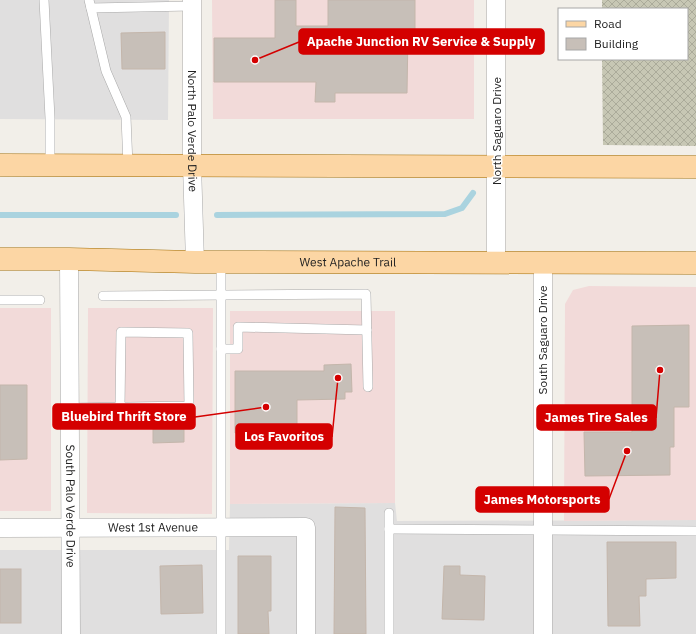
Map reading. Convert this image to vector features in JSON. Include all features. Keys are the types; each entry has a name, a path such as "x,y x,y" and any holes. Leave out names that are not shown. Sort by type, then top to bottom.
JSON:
{"main road":[{"path":"0,165 696,167"},
{"name":"West Apache Trail","path":"0,259 195,262 696,262"}],"street":[{"name":"North Saguaro Drive","path":"496,0 496,262"},
{"name":"North Palo Verde Drive","path":"192,3 192,165 195,262"},
{"name":"South Palo Verde Drive","path":"69,259 70,634"},
{"name":"South Saguaro Drive","path":"543,262 543,634"},
{"name":"West 1st Avenue","path":"0,528 306,527 306,634"}],"lane":[{"path":"44,0 50,118 50,165"},
{"path":"128,165 126,117 106,71 90,4 192,3"},
{"path":"221,262 221,634"},
{"path":"102,296 366,294 368,387"},
{"path":"0,300 40,300"},
{"path":"221,349 238,349 238,327 367,330"},
{"path":"70,408 189,406 188,333 122,332 120,407"},
{"path":"389,512 389,634"},
{"path":"389,529 696,531"}],"shaded area":[{"path":"0,0 169,0 168,120 0,119"},
{"path":"212,0 474,0 474,119 213,119"},
{"path":"602,0 696,0 696,146 603,145 602,60 688,60 688,8 602,8"},
{"path":"589,286 696,287 696,520 564,521 565,304 573,290"},
{"path":"0,308 51,308 51,511 0,511"},
{"path":"88,308 213,308 212,514 87,513"},
{"path":"230,311 395,311 395,503 230,504"},
{"path":"395,503 397,521 696,520 696,634 0,634 0,550 229,550 230,504"}],"building":[{"path":"275,0 296,0 296,26 328,26 328,0 415,0 415,33 408,33 407,93 335,93 335,102 315,102 316,82 214,82 214,38 275,38"},
{"path":"165,32 165,69 122,69 121,33"},
{"path":"689,325 689,407 674,407 674,447 670,447 670,475 585,476 584,432 632,432 632,326"},
{"path":"351,364 352,392 345,392 345,399 297,400 297,448 268,448 268,433 235,433 235,371 324,371 324,365"},
{"path":"0,385 27,385 27,459 0,460"},
{"path":"153,425 184,425 184,442 153,443"},
{"path":"335,507 365,508 366,634 334,634"},
{"path":"607,542 676,542 676,578 646,579 646,596 639,596 640,626 608,626"},
{"path":"238,556 271,556 271,611 268,611 269,634 238,634"},
{"path":"202,565 203,613 161,614 160,566"},
{"path":"444,566 460,566 460,575 485,576 484,620 442,619"},
{"path":"0,569 21,569 21,623 0,623"}],"waterway":[{"path":"217,215 445,214 462,208 473,193"},
{"path":"0,215 176,215"}],"place":[{"name":"Apache Junction RV Service & Supply","path":"255,60"},
{"name":"James Tire Sales","path":"660,370"},
{"name":"Los Favoritos","path":"338,378"},
{"name":"Bluebird Thrift Store","path":"266,407"},
{"name":"James Motorsports","path":"627,451"}]}
